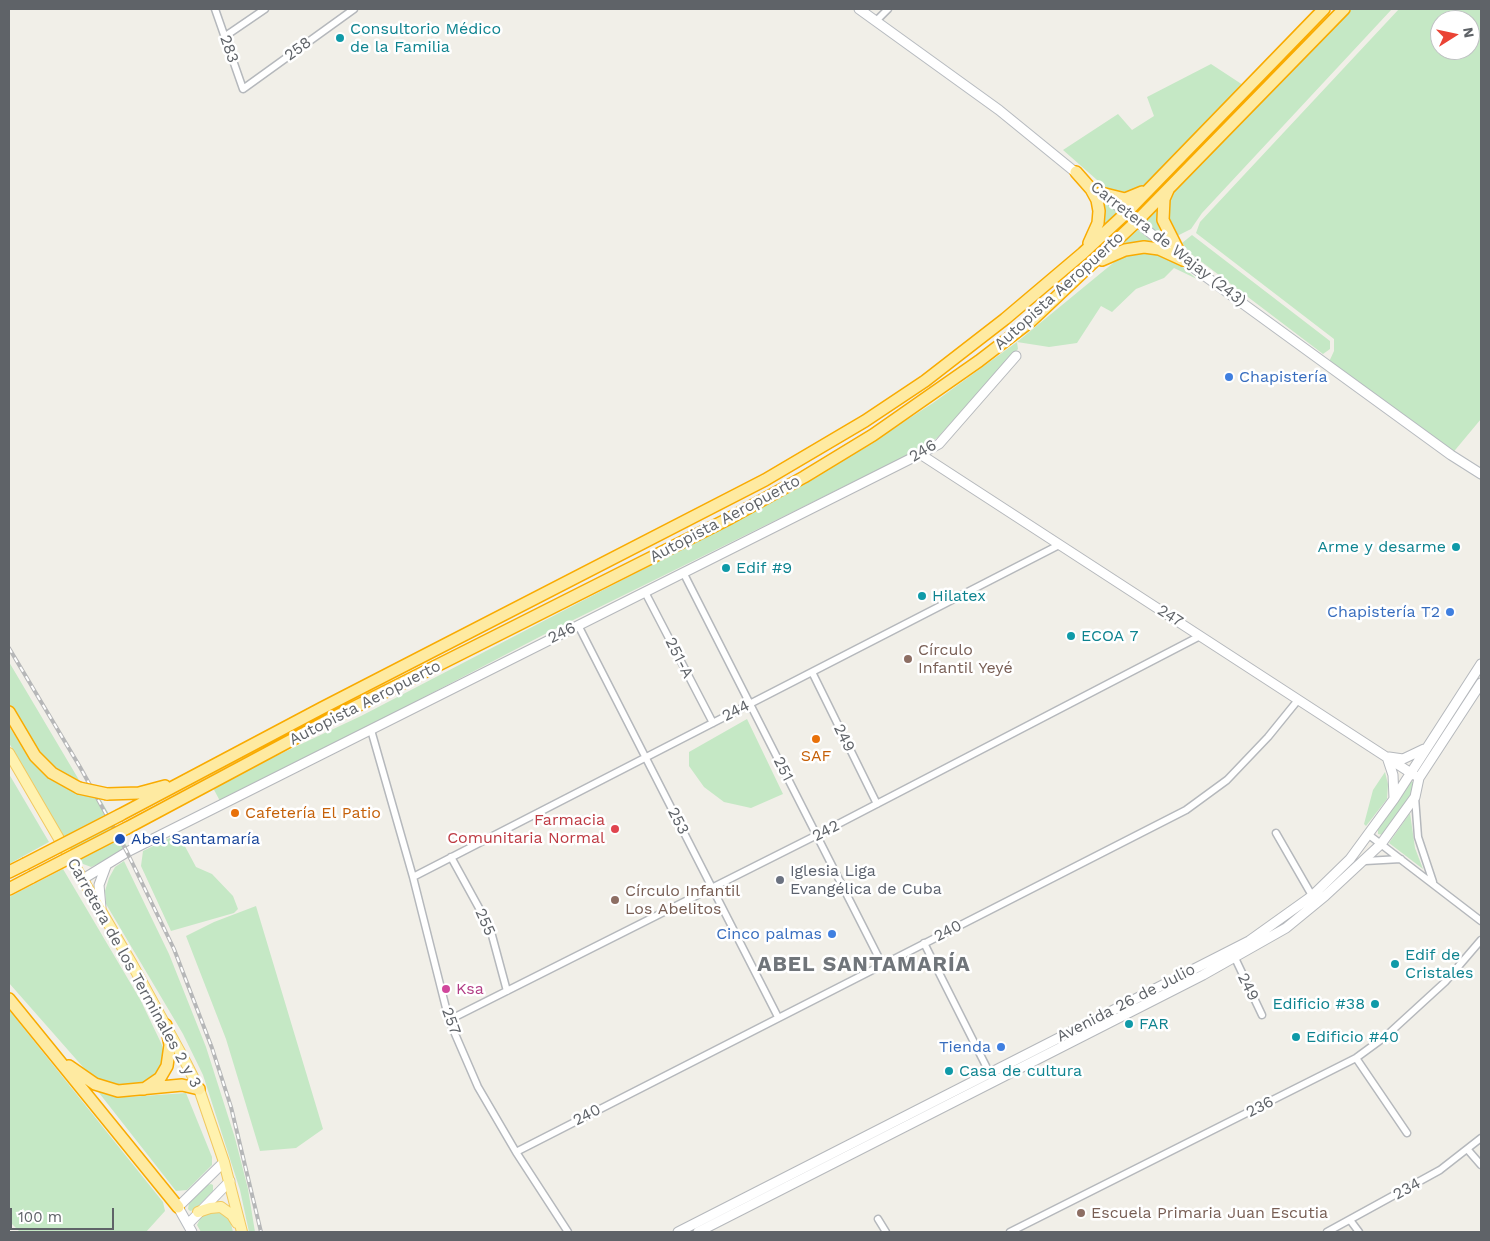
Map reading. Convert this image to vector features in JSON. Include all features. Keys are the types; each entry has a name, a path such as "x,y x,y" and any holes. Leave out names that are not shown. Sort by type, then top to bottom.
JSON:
{"highway":[{"name":"Autopista Aeropuerto","path":"9,872 801,460 925,381 1005,319 1125,214 1324,9"},
{"name":"Autopista Aeropuerto","path":"9,889 329,720 639,564 804,477 873,435 979,361 1031,321 1136,222 1344,9"},
{"path":"1076,172 1097,200 1099,211 1096,229 1083,252"},
{"path":"1172,183 1164,199 1163,220 1183,260"},
{"path":"1101,193 1125,198 1135,196 1154,184"},
{"path":"1090,267 1114,254 1133,248 1159,249 1183,260"},
{"path":"9,712 35,756 52,773 79,788 107,794 139,793 202,773"},
{"path":"9,999 178,1207"},
{"path":"142,1091 160,1078 167,1066 170,1045 166,1025"},
{"path":"60,1060 105,1088 118,1092 186,1085 199,1089"}],"main road":[{"name":"Carretera de los Terminales 2 y 3","path":"9,753 166,1025 199,1089 230,1181 241,1231"},
{"path":"198,1212 220,1207 232,1215 241,1231"}],"street":[{"name":"283","path":"215,9 243,89"},
{"path":"224,37 265,9"},
{"name":"258","path":"243,89 354,9"},
{"name":"Carretera de Wajay (243)","path":"859,9 999,110 1183,260 1451,455 1481,474"},
{"path":"876,21 888,9"},
{"name":"246","path":"83,879 127,852 578,626 646,594 939,444 1016,356"},
{"name":"247","path":"920,454 1419,778"},
{"name":"244","path":"413,877 1059,545"},
{"name":"251","path":"684,574 882,964"},
{"name":"251-A","path":"646,594 712,723"},
{"name":"253","path":"578,626 778,1017"},
{"name":"242","path":"449,1020 817,835 1200,636"},
{"name":"Avenida 26 de Julio","path":"991,1076 1234,958 1286,928 1314,900 1369,835 1481,664"},
{"name":"249","path":"812,672 877,804"},
{"name":"Avenida 26 de Julio","path":"698,1232 844,1152 1249,942 1314,900 1365,861 1381,844 1415,796 1419,778 1481,683"},
{"name":"240","path":"516,1152 1186,810 1226,780 1268,737 1298,700"},
{"name":"257","path":"371,730 413,877 449,1020 478,1087 516,1152 568,1232"},
{"path":"1394,799 1393,775 1387,757 1402,759 1426,748"},
{"path":"1415,796 1418,837 1433,883"},
{"path":"1276,833 1314,900"},
{"path":"1369,835 1481,921"},
{"name":"255","path":"451,857 490,928 507,991"},
{"path":"1365,861 1402,859"},
{"path":"101,911 98,892 102,873 107,865"},
{"name":"236","path":"1010,1232 1356,1058 1386,1036 1445,982 1481,940"},
{"path":"924,943 991,1076"},
{"name":"249","path":"1234,958 1262,1015"},
{"path":"1356,1058 1407,1133"},
{"name":"234","path":"1327,1232 1440,1170 1481,1138"},
{"path":"1468,1150 1481,1165"},
{"name":"Avenida 26 de Julio","path":"678,1232 844,1152"},
{"path":"190,1228 178,1207 224,1162"},
{"path":"190,1228 198,1212 230,1181"},
{"path":"878,1219 886,1232"},
{"path":"1350,1220 1359,1232"}],"green space":[{"path":"1351,9 1392,9 1202,213 1191,229 1177,236 1170,231 1167,202 1173,188"},
{"path":"1399,9 1481,9 1481,419 1451,455 1328,364 1334,351 1334,339 1196,233 1200,222"},
{"path":"1211,64 1243,85 1148,183 1135,192 1119,194 1105,187 1063,150 1118,114 1132,130 1154,116 1147,97"},
{"path":"1100,198 1118,213 1102,227"},
{"path":"1157,205 1158,225 1163,238 1142,221"},
{"path":"1135,228 1158,246 1110,252"},
{"path":"1192,235 1330,341 1330,349 1323,354 1190,253 1182,243"},
{"path":"1144,251 1174,260 1197,279 1174,268 1164,278 1136,289 1112,312 1101,306 1077,343 1049,347 1017,342 1118,259 1132,253"},
{"path":"1017,342 1018,349 937,438 922,448 547,633 288,768 220,801 212,786 361,716 780,498 841,462 933,403"},
{"path":"9,662 79,780 62,774 33,747 9,706"},
{"path":"747,719 783,794 751,808 724,802 704,787 689,766 689,752"},
{"path":"9,726 29,758 51,779 78,793 101,800 129,850 91,867 78,862 9,743"},
{"path":"1385,772 1388,784 1387,799 1366,826 1364,824 1373,790"},
{"path":"9,774 49,842 9,864"},
{"path":"1411,781 1415,783 1409,799 1383,835 1378,834 1378,829"},
{"path":"1410,813 1415,848 1423,869 1389,843"},
{"path":"174,836 180,837 196,867 212,874 233,896 238,909 234,913 171,931 141,866 143,851"},
{"path":"124,861 169,954 206,1047 235,1138 248,1189 255,1232 249,1232 240,1190 203,1075 183,1034 106,904 105,891 109,878 115,867"},
{"path":"63,869 141,1001 162,1045 164,1055 161,1068 158,1075 145,1085 119,1087 90,1075 9,983 9,897"},
{"path":"256,906 323,1129 296,1148 260,1151 226,1039 186,936 214,922"},
{"path":"9,1010 163,1202 165,1211 146,1232 20,1232 9,1221"},
{"path":"96,1089 128,1097 186,1093 212,1157 212,1165 187,1190 176,1191"},
{"path":"207,1185 213,1185 213,1191 194,1210 190,1211 188,1209 189,1203"},
{"path":"217,1209 230,1219 233,1232 201,1232 197,1225 200,1219 206,1213"}],"railway":[{"path":"9,648 80,767 127,852 174,949 212,1048 231,1107 261,1232"}],"place":[{"name":"Consultorio Médico de la Familia","path":"340,38"},
{"name":"Chapistería","path":"1229,377"},
{"name":"Arme y desarme","path":"1456,547"},
{"name":"Edif #9","path":"726,568"},
{"name":"Hilatex","path":"922,596"},
{"name":"Chapistería T2","path":"1450,612"},
{"name":"ECOA 7","path":"1071,636"},
{"name":"Círculo Infantil Yeyé","path":"908,659"},
{"name":"SAF","path":"816,739"},
{"name":"Cafetería El Patio","path":"235,813"},
{"name":"Farmacia Comunitaria Normal","path":"615,829"},
{"name":"Abel Santamaría","path":"120,839"},
{"name":"Iglesia Liga Evangélica de Cuba","path":"780,880"},
{"name":"Círculo Infantil Los Abelitos","path":"615,900"},
{"name":"Cinco palmas","path":"832,934"},
{"name":"Edif de Cristales","path":"1395,964"},
{"name":"Ksa","path":"446,989"},
{"name":"Edificio #38","path":"1375,1004"},
{"name":"FAR","path":"1129,1024"},
{"name":"Edificio #40","path":"1296,1037"},
{"name":"Tienda","path":"1001,1047"},
{"name":"Casa de cultura","path":"949,1071"},
{"name":"Escuela Primaria Juan Escutia","path":"1081,1213"}],"district":[{"name":"ABEL SANTAMARÍA","path":"864,965"}]}
